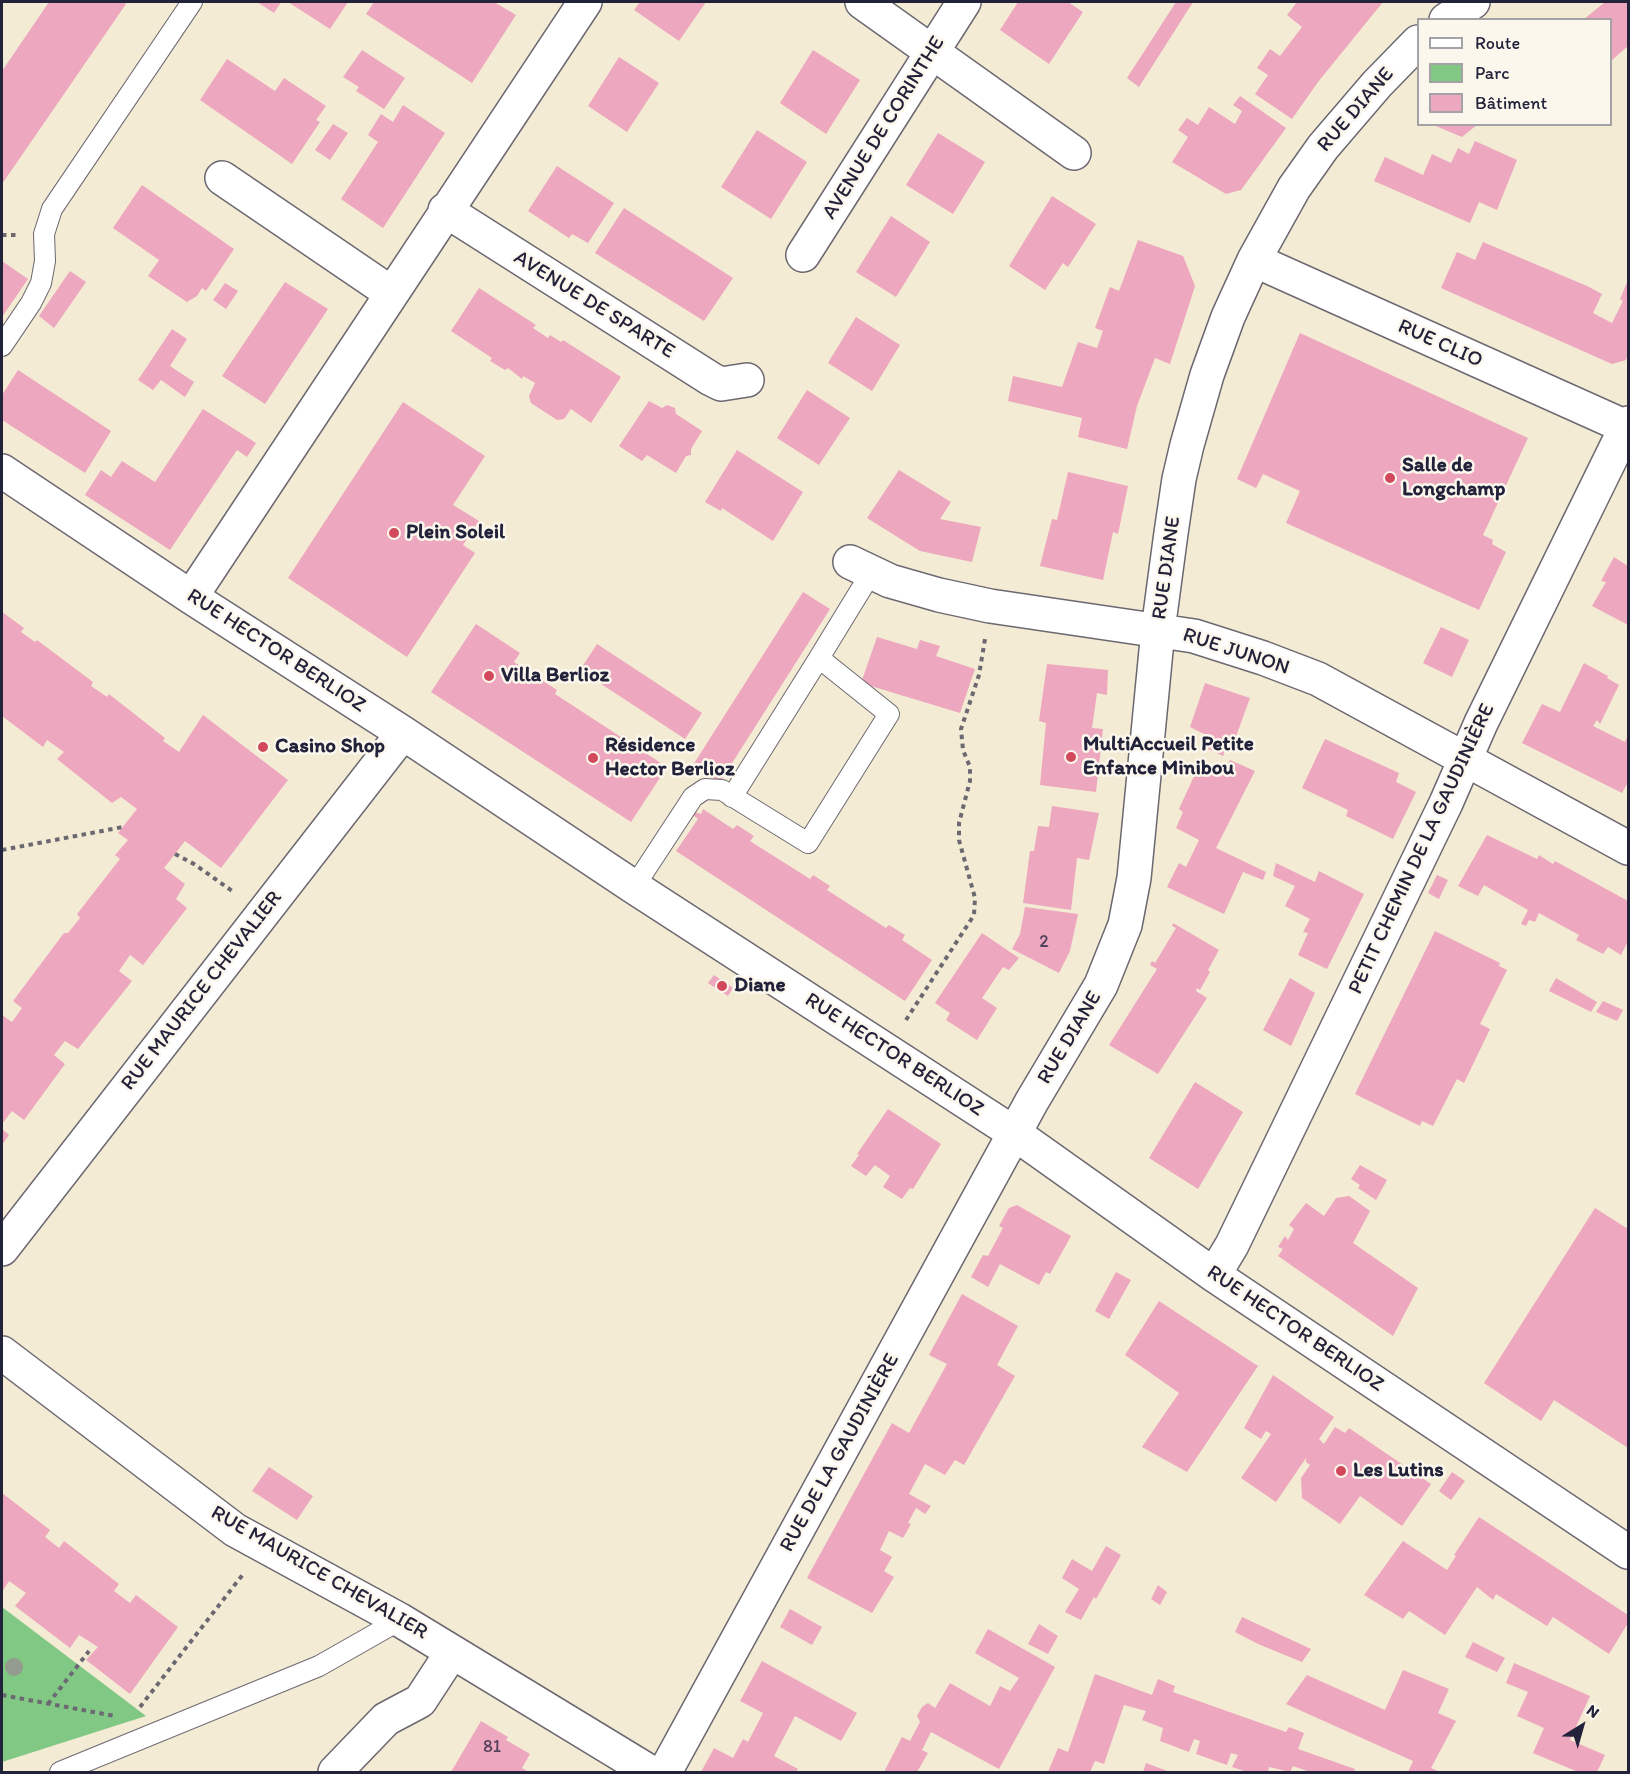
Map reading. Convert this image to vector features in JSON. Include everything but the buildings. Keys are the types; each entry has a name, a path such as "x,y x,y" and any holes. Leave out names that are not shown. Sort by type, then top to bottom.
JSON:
{"street":[{"path":"191,597 445,210 585,2"},
{"path":"862,2 1074,153"},
{"name":"AVENUE DE CORINTHE","path":"804,255 964,2"},
{"path":"1449,18 1473,2"},
{"name":"RUE DIANE","path":"1014,1133 1101,985 1125,924 1134,878 1158,630 1178,490 1187,445 1207,375 1228,317 1254,260 1294,188 1323,147 1377,84 1417,44"},
{"path":"222,178 391,293"},
{"name":"AVENUE DE SPARTE","path":"445,210 711,379 721,384 747,380"},
{"name":"RUE CLIO","path":"1254,260 1627,425"},
{"name":"PETIT CHEMIN DE LA GAUDINIÈRE","path":"1214,1275 1237,1234 1481,723 1627,425"},
{"name":"RUE HECTOR BERLIOZ","path":"2,471 634,887 1014,1133 1214,1275 1629,1552"},
{"name":"RUE JUNON","path":"861,568 890,581 939,595 990,606 1194,636 1263,658 1318,680 1629,848"},
{"name":"RUE MAURICE CHEVALIER","path":"2,1249 403,733"},
{"name":"RUE DE LA GAUDINIÈRE","path":"665,1773 1014,1133"},
{"name":"RUE MAURICE CHEVALIER","path":"2,1353 235,1530 399,1620 650,1773"},
{"path":"335,1773 386,1719 420,1701 452,1652"}],"lane":[{"path":"2,346 31,303 41,283 45,261 44,234 52,209 192,2"},
{"path":"732,797 819,658 861,568"},
{"path":"634,887 699,791 712,788 722,790 808,843 889,714 819,658"},
{"path":"60,1773 319,1666 399,1620"}],"path":[{"path":"905,1022 974,915 975,898 959,840 959,823 970,781 970,767 963,750 962,729 979,675 990,606"},
{"path":"2,850 123,827"},
{"path":"175,854 194,864 262,913"},
{"path":"137,1710 264,1546"},
{"path":"48,1704 89,1651"},
{"path":"2,1695 118,1717"}],"green space":[{"path":"2,1607 146,1716 2,1762"}],"place":[{"name":"Salle de Longchamp","path":"1390,478"},
{"name":"Plein Soleil","path":"394,533"},
{"name":"Villa Berlioz","path":"489,676"},
{"name":"Casino Shop","path":"263,747"},
{"name":"MultiAccueil Petite Enfance Minibou","path":"1071,757"},
{"name":"Résidence Hector Berlioz","path":"593,758"},
{"name":"Diane","path":"722,986"},
{"name":"Les Lutins","path":"1341,1471"}]}
